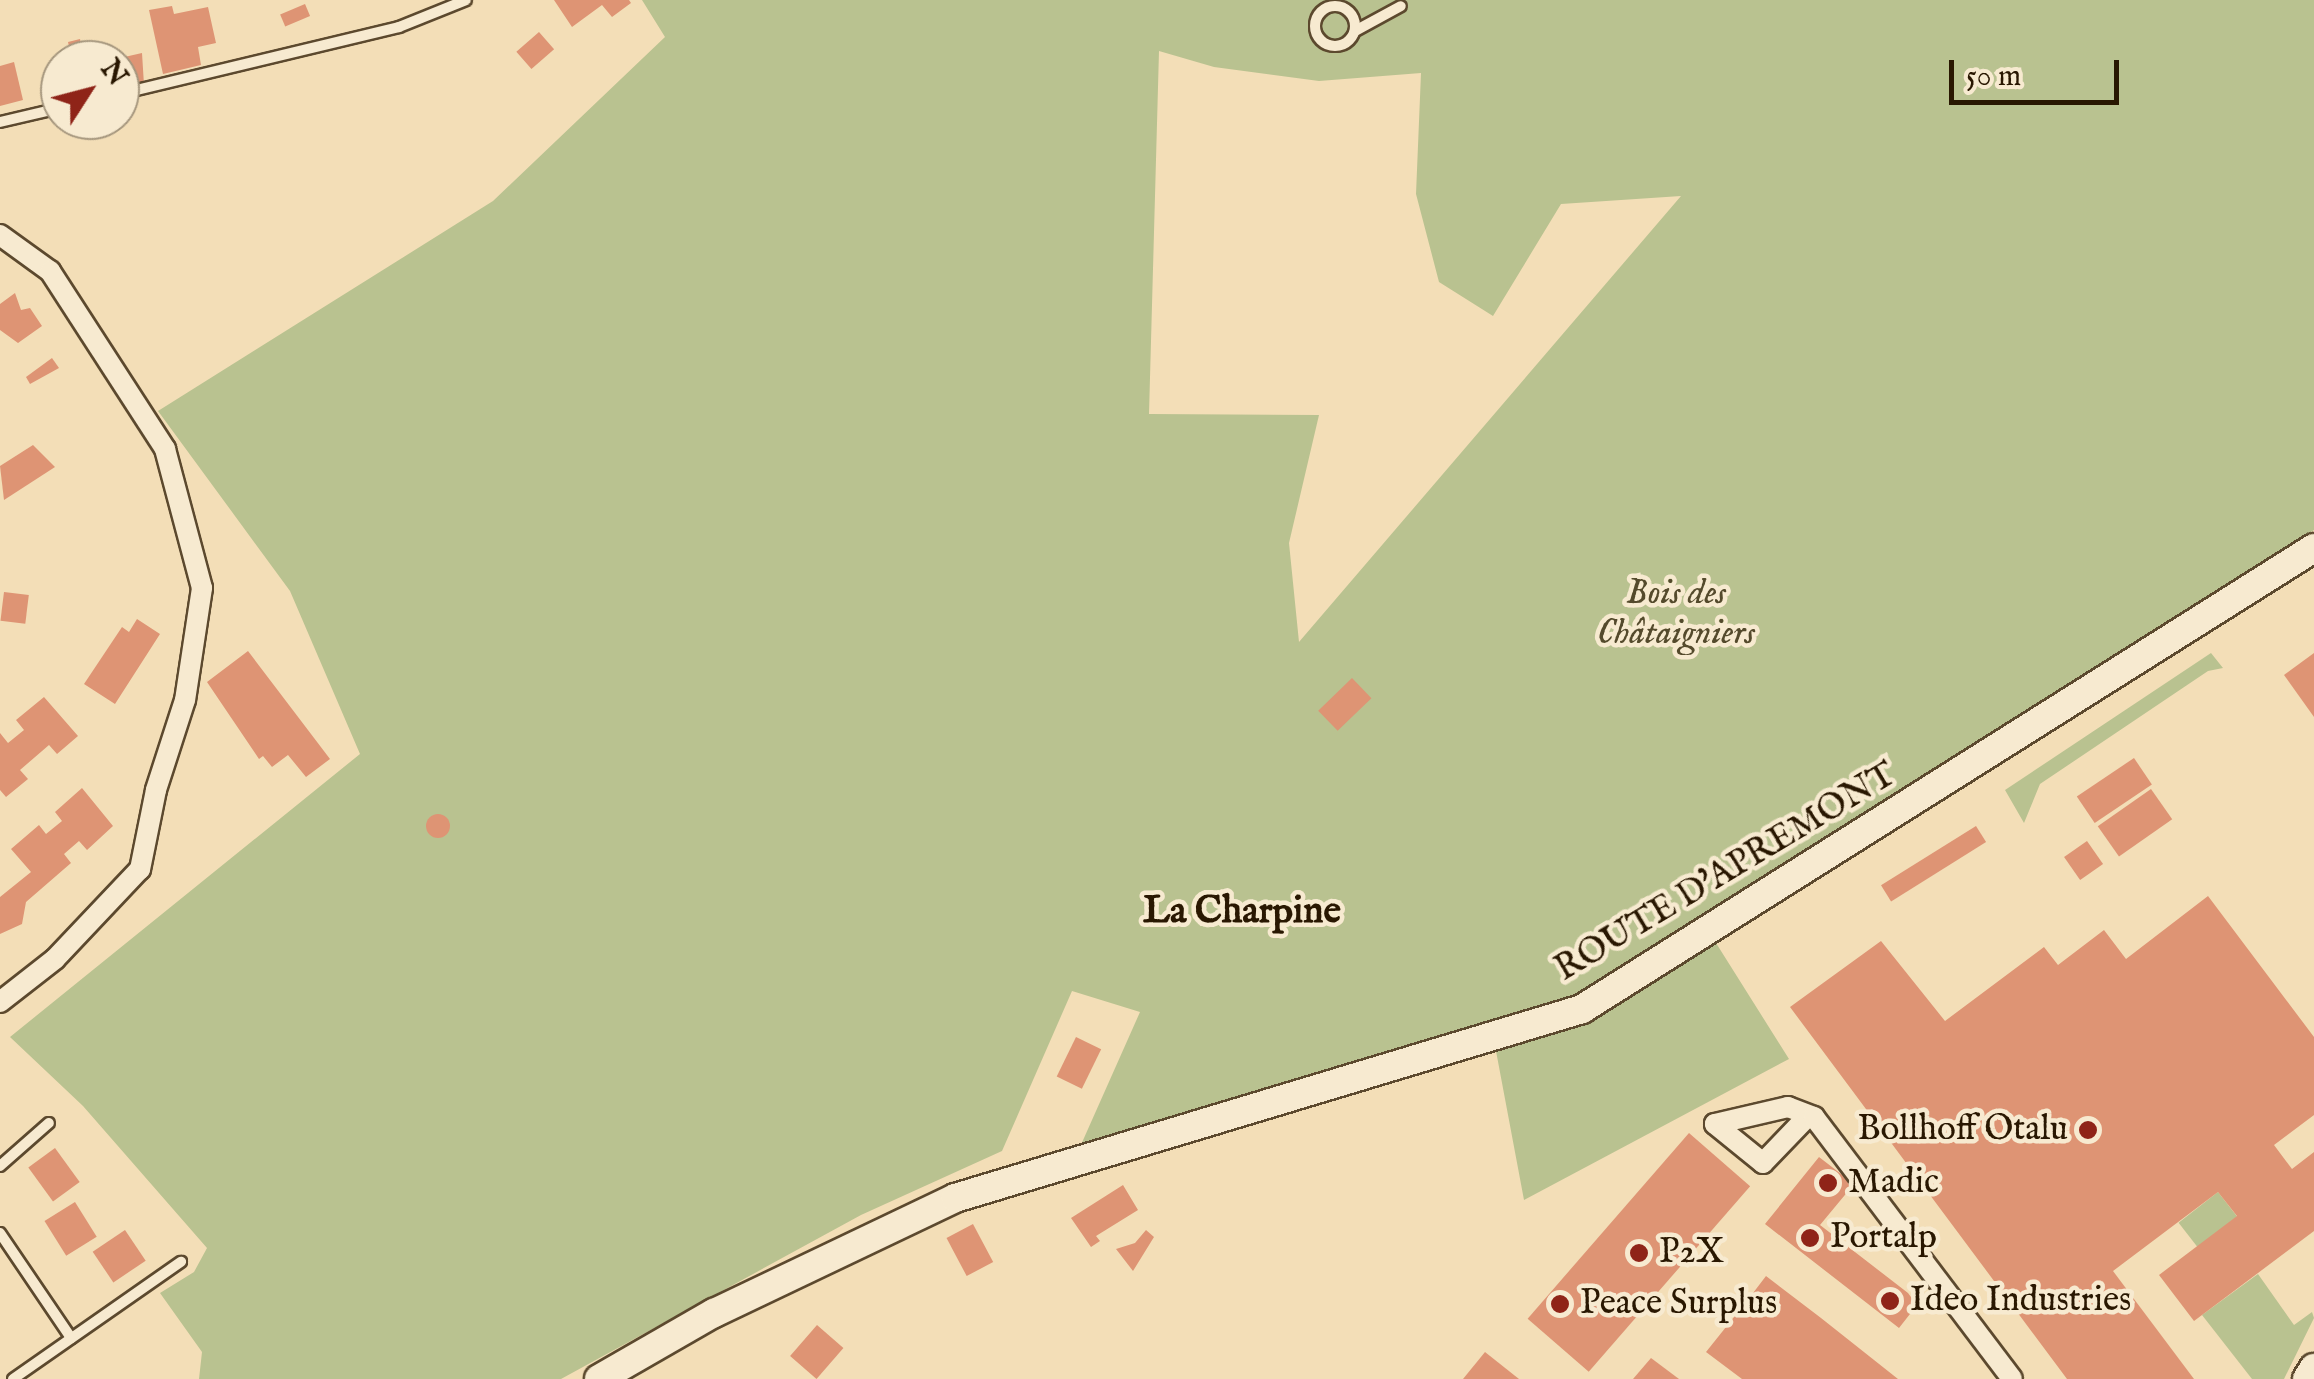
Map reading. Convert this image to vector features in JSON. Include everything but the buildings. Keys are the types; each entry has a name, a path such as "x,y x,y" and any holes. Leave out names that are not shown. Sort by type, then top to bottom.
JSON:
{"main road":[{"name":"ROUTE D'APREMONT","path":"598,1379 868,1236 1066,1161 1582,1009 2314,548"},
{"path":"2307,1379 2314,1368"}],"street":[{"path":"0,235 50,270 165,449 202,588 186,700 140,869 55,959 0,1002"},
{"path":"1808,1116 1829,1132 2012,1379"}],"lane":[{"path":"140,89 399,27 466,0"},
{"path":"1355,30 1347,9 1331,3 1316,21 1318,36 1338,46 1355,30 1401,6"},
{"path":"0,122 40,113"},
{"path":"0,1166 49,1123"},
{"path":"0,1233 71,1338"},
{"path":"13,1379 181,1262"}],"green space":[{"name":"Bois des Châtaigniers","path":"642,0 2314,0 2314,530 1587,992 1542,1013 1080,1147 1140,1012 1072,991 1002,1151 861,1215 561,1379 199,1379 202,1352 160,1293 194,1272 207,1248 83,1106 10,1037 360,754 290,591 158,411 493,201 665,37","holes":["1159,51 1214,67 1319,81 1421,73 1416,194 1439,282 1493,316 1561,204 1681,196 1299,642 1289,543 1319,415 1149,414"]},
{"path":"2211,653 2223,668 2208,671 2040,784 2024,823 2005,790"},
{"path":"1716,943 1789,1059 1524,1200 1496,1051 1610,1009"},
{"path":"2218,1192 2237,1216 2198,1247 2179,1223"},
{"path":"2258,1274 2294,1325 2312,1312 2314,1318 2284,1379 2252,1379 2202,1315"}],"place":[{"name":"Bollhoff Otalu","path":"2088,1130"},
{"name":"Madic","path":"1828,1183"},
{"name":"Portalp","path":"1810,1238"},
{"name":"P2X","path":"1639,1253"},
{"name":"Ideo Industries","path":"1890,1301"},
{"name":"Peace Surplus","path":"1560,1304"}],"district":[{"name":"La Charpine","path":"1242,913"}]}
